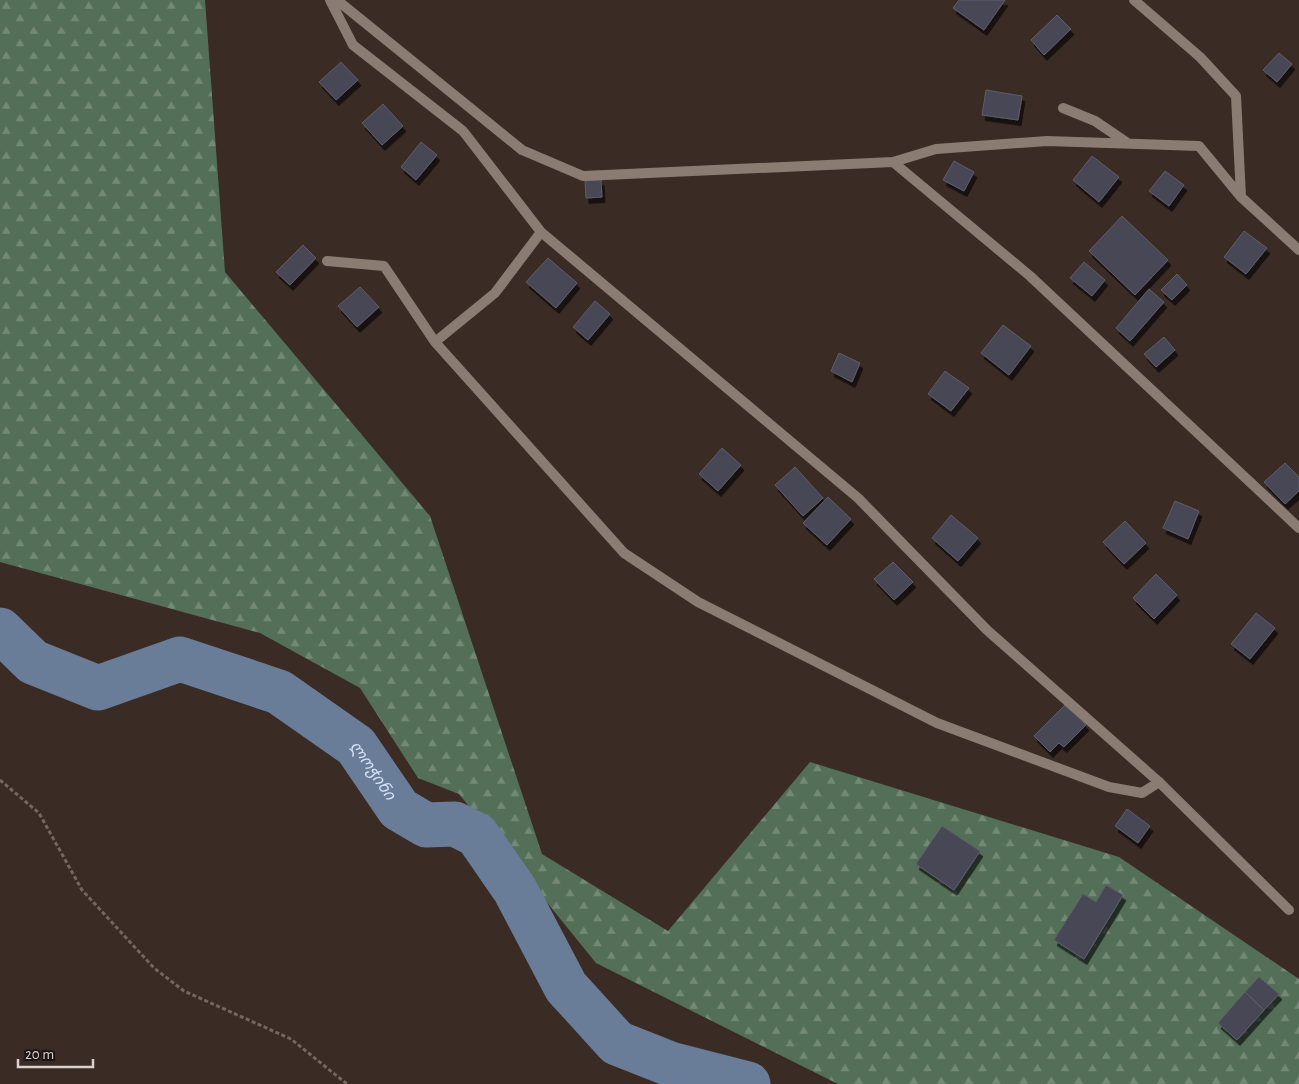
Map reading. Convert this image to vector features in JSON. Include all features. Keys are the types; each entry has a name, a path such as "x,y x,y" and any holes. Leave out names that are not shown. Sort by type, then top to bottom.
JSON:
{"street":[{"path":"330,0 353,45 463,131 541,232 858,498 987,630 1159,782 1289,910"},
{"path":"338,0 522,150 583,176 893,162 936,149 1047,141 1126,142 1199,146 1241,197 1299,250"},
{"path":"1134,0 1200,57 1236,96 1241,197"},
{"path":"1063,108 1095,121 1126,142"},
{"path":"893,162 1030,276 1299,528"},
{"path":"435,342 495,293 541,232"},
{"path":"327,261 384,266 435,342 624,553 698,602 937,723 1109,787 1142,793 1159,782"}],"path":[{"path":"0,780 39,814 82,890 154,968 184,991 291,1039 348,1084"}],"green space":[{"path":"0,0 205,0 225,272 430,516 542,854 668,931 810,762 1119,857 1299,979 1299,1084 838,1084 596,963 459,794 418,778 360,688 260,633 0,562"}],"building":[{"path":"959,0 1005,0 984,30 953,8"},
{"path":"1057,15 1071,29 1044,55 1031,40"},
{"path":"1279,53 1292,64 1277,82 1263,70"},
{"path":"341,62 358,80 336,100 319,82"},
{"path":"986,90 1022,96 1018,120 982,115"},
{"path":"383,104 403,126 382,145 362,123"},
{"path":"421,142 437,155 416,180 401,167"},
{"path":"1092,156 1119,177 1099,202 1073,180"},
{"path":"954,161 974,172 964,191 943,180"},
{"path":"1165,171 1184,185 1169,206 1149,191"},
{"path":"601,180 602,197 586,198 585,181"},
{"path":"1122,216 1168,260 1135,295 1089,251"},
{"path":"1244,231 1267,248 1246,274 1224,257"},
{"path":"303,245 316,258 290,285 276,272"},
{"path":"548,258 577,283 556,308 526,282"},
{"path":"1084,262 1105,280 1092,296 1070,278"},
{"path":"1177,274 1187,285 1172,300 1161,290"},
{"path":"360,287 379,307 357,327 338,306"},
{"path":"1149,289 1164,302 1130,341 1116,328"},
{"path":"595,301 610,314 588,340 573,327"},
{"path":"1003,325 1031,346 1009,375 981,353"},
{"path":"1164,337 1175,350 1156,367 1144,354"},
{"path":"839,353 860,363 852,382 831,371"},
{"path":"945,371 969,388 951,411 928,394"},
{"path":"722,448 741,465 718,491 699,474"},
{"path":"1285,463 1299,477 1299,491 1285,504 1264,482"},
{"path":"795,467 823,498 803,516 775,485"},
{"path":"828,497 851,519 827,545 803,523"},
{"path":"1175,501 1199,511 1188,539 1163,528"},
{"path":"951,515 978,538 958,561 932,538"},
{"path":"1125,521 1146,543 1124,564 1103,542"},
{"path":"893,562 913,582 894,600 874,579"},
{"path":"1156,574 1177,595 1154,619 1133,598"},
{"path":"1256,613 1275,628 1250,659 1231,644"},
{"path":"1065,705 1086,725 1064,747 1059,743 1050,752 1034,736"},
{"path":"1127,809 1150,826 1138,843 1115,826"},
{"path":"942,826 980,851 954,890 916,864"},
{"path":"1106,885 1123,895 1084,959 1054,940 1083,894 1096,902"},
{"path":"1259,977 1279,994 1264,1010 1245,992"},
{"path":"1245,992 1264,1010 1237,1040 1218,1023"}],"waterway":[{"name":"ლოჭინი","path":"0,630 33,662 98,688 180,659 279,692 356,746 399,809 426,825 455,824 477,835 515,890 566,987 617,1043 670,1064 748,1084"}]}
